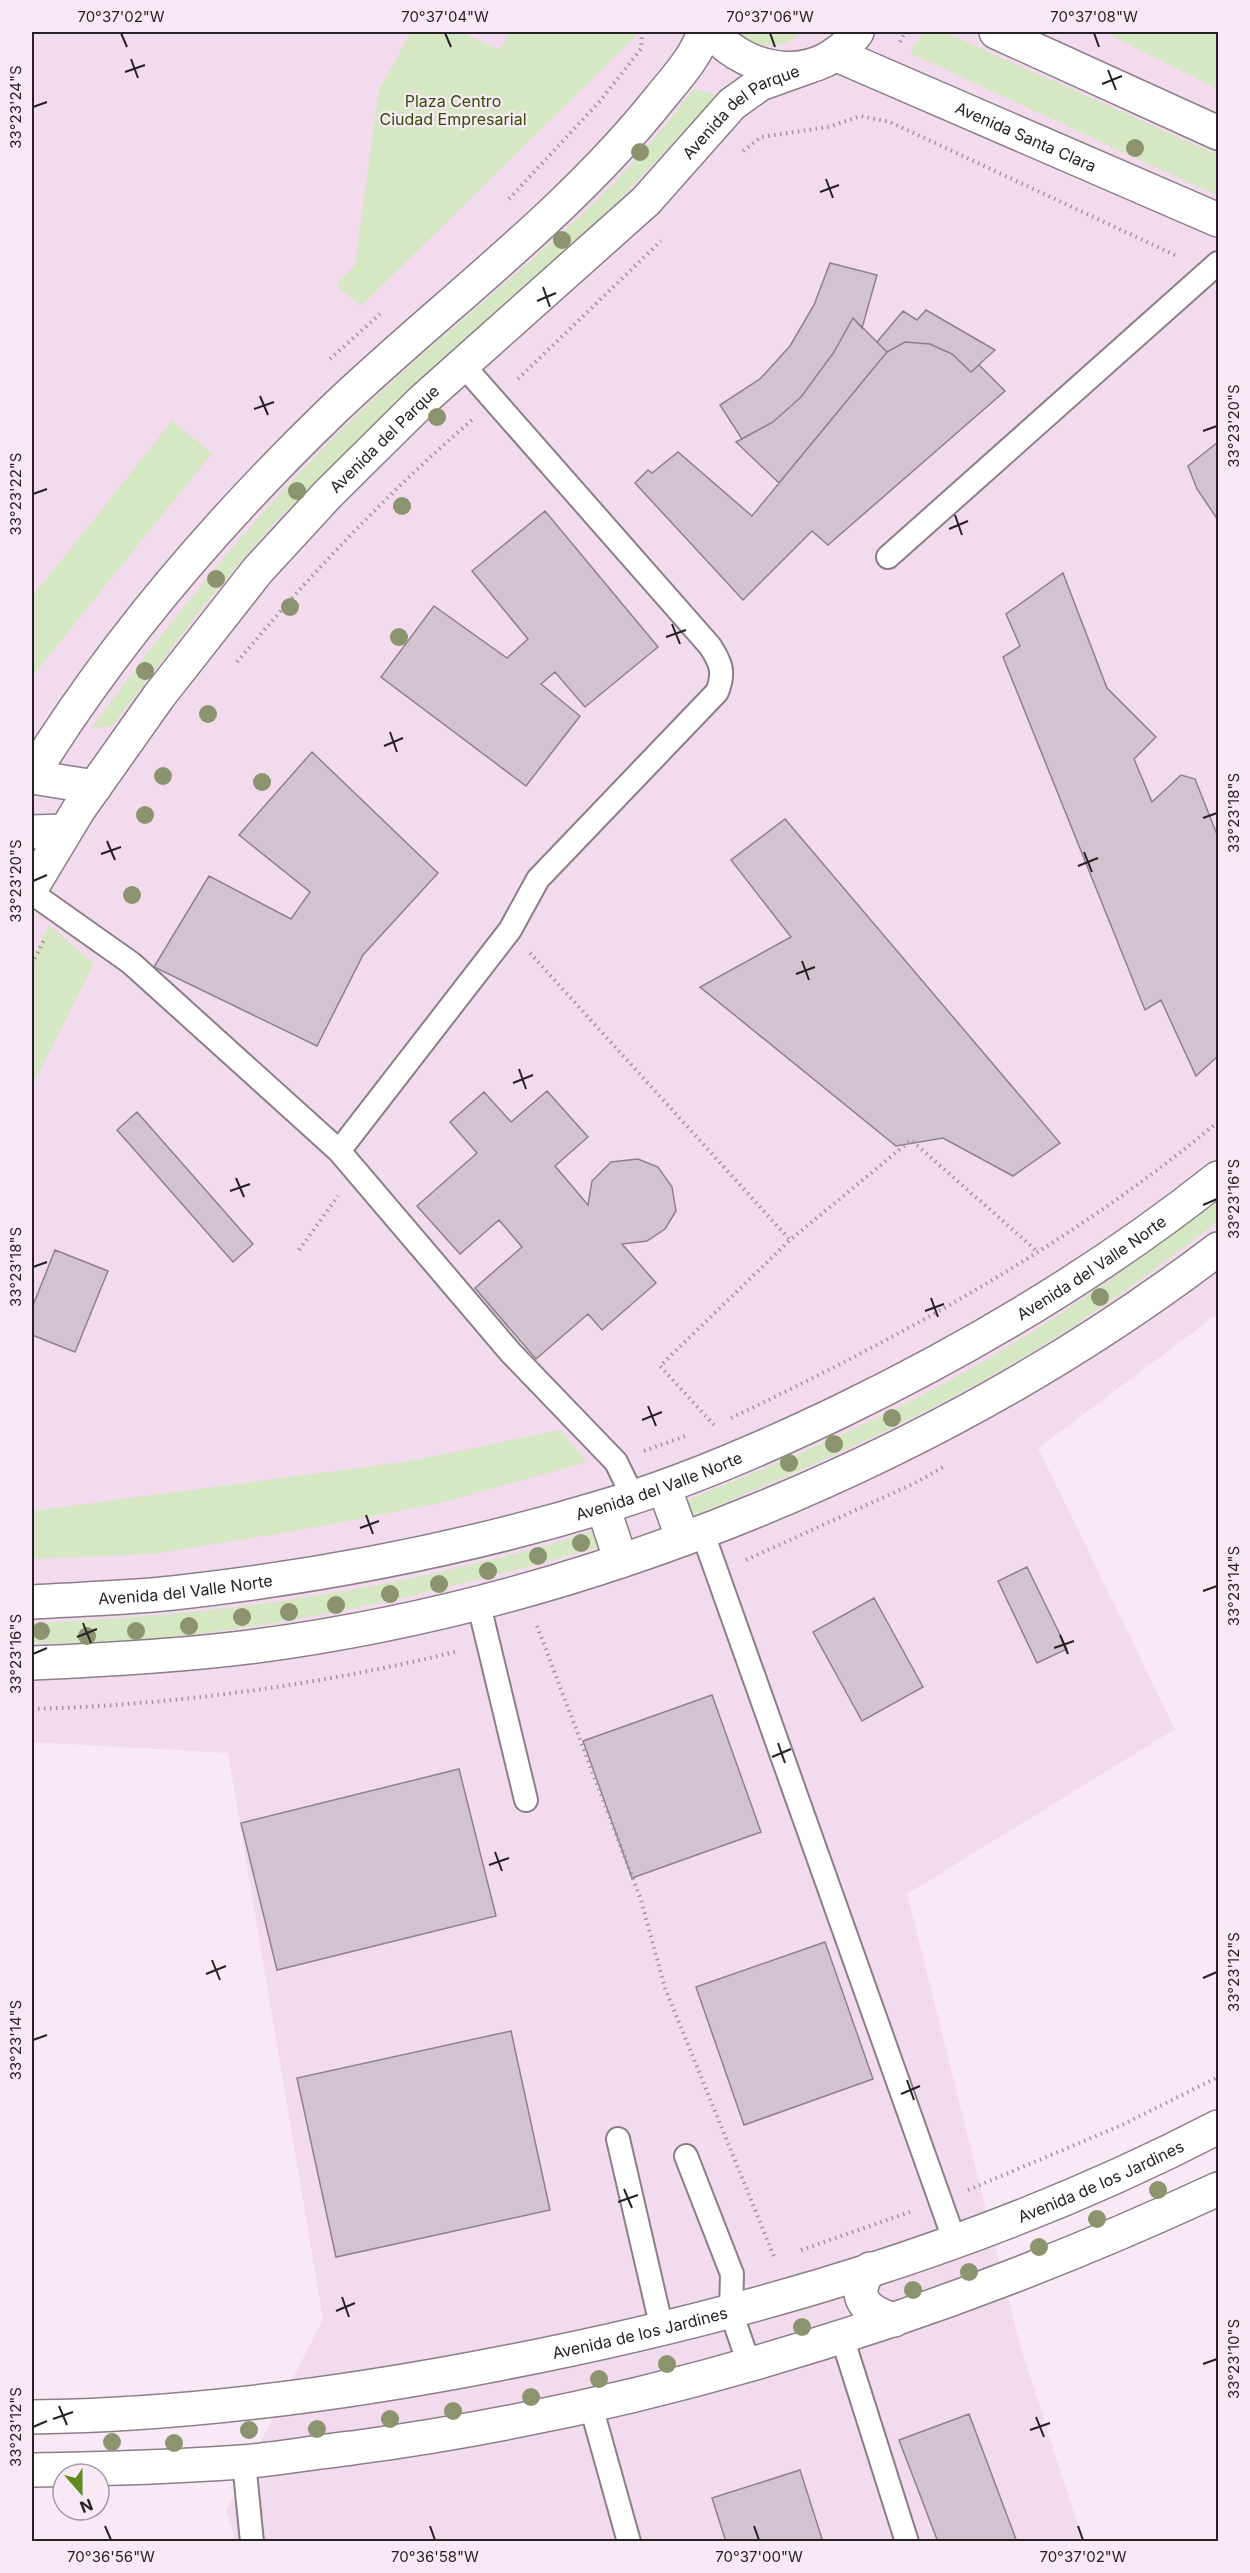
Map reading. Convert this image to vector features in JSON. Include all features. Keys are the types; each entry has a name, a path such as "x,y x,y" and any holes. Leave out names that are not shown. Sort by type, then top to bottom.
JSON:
{"street":[{"path":"94,787 32,776 95,681 219,527 343,400 559,205 636,129 698,50 704,32"},
{"path":"712,32 726,48 751,63 780,69 834,50"},
{"path":"996,32 1218,133"},
{"name":"Avenida Santa Clara","path":"834,50 1218,220"},
{"name":"Avenida del Parque","path":"32,887 94,787 159,696 258,570 362,459 646,201 732,104 760,84 834,50"},
{"path":"32,832 65,831"},
{"name":"Avenida del Valle Norte","path":"32,1602 170,1593 269,1581 464,1544 618,1502 664,1486 806,1428 928,1369 1095,1269 1174,1213 1218,1178"},
{"path":"32,1663 171,1656 252,1647 348,1631 478,1601 621,1561 693,1535 824,1480 978,1406 1125,1316 1218,1249"},
{"path":"664,1486 693,1535"},
{"path":"618,1502 621,1561"},
{"name":"Avenida de los Jardines","path":"32,2418 179,2412 349,2391 538,2356 662,2329 731,2312 955,2242 1070,2198 1218,2127"},
{"path":"32,2470 244,2462 431,2437 591,2406 748,2364 894,2320 1076,2253 1218,2189"},
{"path":"870,2269 863,2279 861,2291 863,2303 874,2313 894,2320"}],"lane":[{"path":"888,557 1214,267"},
{"path":"339,1151 510,930 538,879 717,692 724,677 722,664 710,646 463,365"},
{"path":"32,893 131,963 339,1151 510,1353 616,1462 618,1502"},
{"path":"693,1535 955,2242"},
{"path":"478,1601 526,1800"},
{"path":"618,2139 662,2329"},
{"path":"686,2156 732,2274 731,2312 748,2364"},
{"path":"842,2337 907,2541"},
{"path":"591,2406 629,2541"},
{"path":"244,2462 252,2541"}],"path":[{"path":"641,49 642,32"},
{"path":"738,155 761,137 828,127 861,116 890,122 1214,267"},
{"path":"233,666 355,527 419,465 494,401 668,234"},
{"path":"510,930 790,1240"},
{"path":"704,1429 838,1367 960,1300 1038,1252 1162,1169 1218,1122"},
{"path":"714,1425 660,1366 790,1240 911,1140 1038,1252"},
{"path":"299,1250 356,1171"},
{"path":"616,1462 693,1433"},
{"path":"537,1626 640,1900 665,1988 775,2259"},
{"path":"797,2251 941,2202 1122,2125 1218,2077"},
{"path":"732,2274 786,2255"}],"shaded area":[{"path":"32,32 1218,32 1218,1314 1038,1448 1175,1729 907,1894 1019,2342 1083,2541 236,2541 226,2510 323,2319 228,1753 32,1742"}],"green space":[{"name":"Plaza Centro Ciudad Empresarial","path":"411,32 460,32 500,50 510,32 640,32 361,306 336,285 355,265 379,90"},
{"path":"727,32 803,32 784,43 766,45 747,41"},
{"path":"923,32 944,32 1218,155 1218,196 910,53"},
{"path":"1104,32 1218,32 1218,89"},
{"path":"694,89 718,95 595,226 387,412 274,523 209,599 112,726 92,728 194,594 305,467 385,388 595,202 639,156"},
{"path":"172,421 212,453 32,677 32,597"},
{"path":"49,925 94,964 32,1087 32,960"},
{"path":"1218,1201 1218,1221 1131,1286 1040,1347 956,1395 869,1439 692,1516 685,1501 863,1425 991,1357 1104,1284"},
{"path":"560,1430 587,1462 440,1503 295,1531 152,1554 32,1559 32,1511 411,1461"},
{"path":"597,1530 603,1546 463,1583 320,1615 176,1636 104,1642 32,1643 32,1623 175,1614 317,1596 458,1568"}],"building":[{"path":"830,263 877,275 862,328 853,318 834,352 801,397 773,422 742,439 720,405 760,379 790,346 814,305"},
{"path":"926,310 995,350 971,372 952,354 930,344 905,342 887,352 877,342 903,311 917,320"},
{"path":"853,318 887,352 779,483 736,442 773,422 801,397 834,352"},
{"path":"905,342 930,344 952,354 971,372 979,365 1005,391 828,545 812,531 743,600 635,483 648,470 652,473 678,452 752,516 887,352"},
{"path":"1218,442 1218,520 1197,489 1188,466"},
{"path":"545,511 658,647 585,707 555,672 541,684 580,716 526,786 381,677 434,606 507,658 528,639 472,571"},
{"path":"1063,573 1107,688 1156,737 1134,759 1152,802 1181,775 1195,779 1218,837 1218,1056 1196,1076 1161,1000 1145,1010 1003,657 1020,646 1006,614"},
{"path":"312,752 438,873 363,955 317,1046 154,967 209,876 291,919 310,892 239,835"},
{"path":"785,819 1060,1143 1013,1176 943,1138 896,1146 700,987 791,937 731,860"},
{"path":"547,1091 588,1137 555,1166 588,1205 592,1181 611,1162 638,1159 658,1167 672,1187 676,1211 665,1229 647,1241 622,1244 656,1283 602,1330 588,1314 536,1359 475,1288 522,1247 499,1220 460,1254 417,1206 477,1153 450,1122 484,1092 511,1122"},
{"path":"137,1112 253,1244 233,1262 117,1130"},
{"path":"55,1250 108,1271 75,1352 32,1335 32,1308"},
{"path":"1027,1567 1067,1649 1037,1663 998,1581"},
{"path":"874,1598 923,1687 862,1721 813,1632"},
{"path":"712,1695 761,1832 632,1878 583,1741"},
{"path":"459,1769 496,1916 277,1970 241,1823"},
{"path":"825,1942 873,2079 744,2125 696,1987"},
{"path":"511,2031 550,2210 336,2257 297,2078"},
{"path":"969,2414 1017,2542 938,2542 899,2440"},
{"path":"800,2470 823,2542 726,2542 712,2498"}]}
